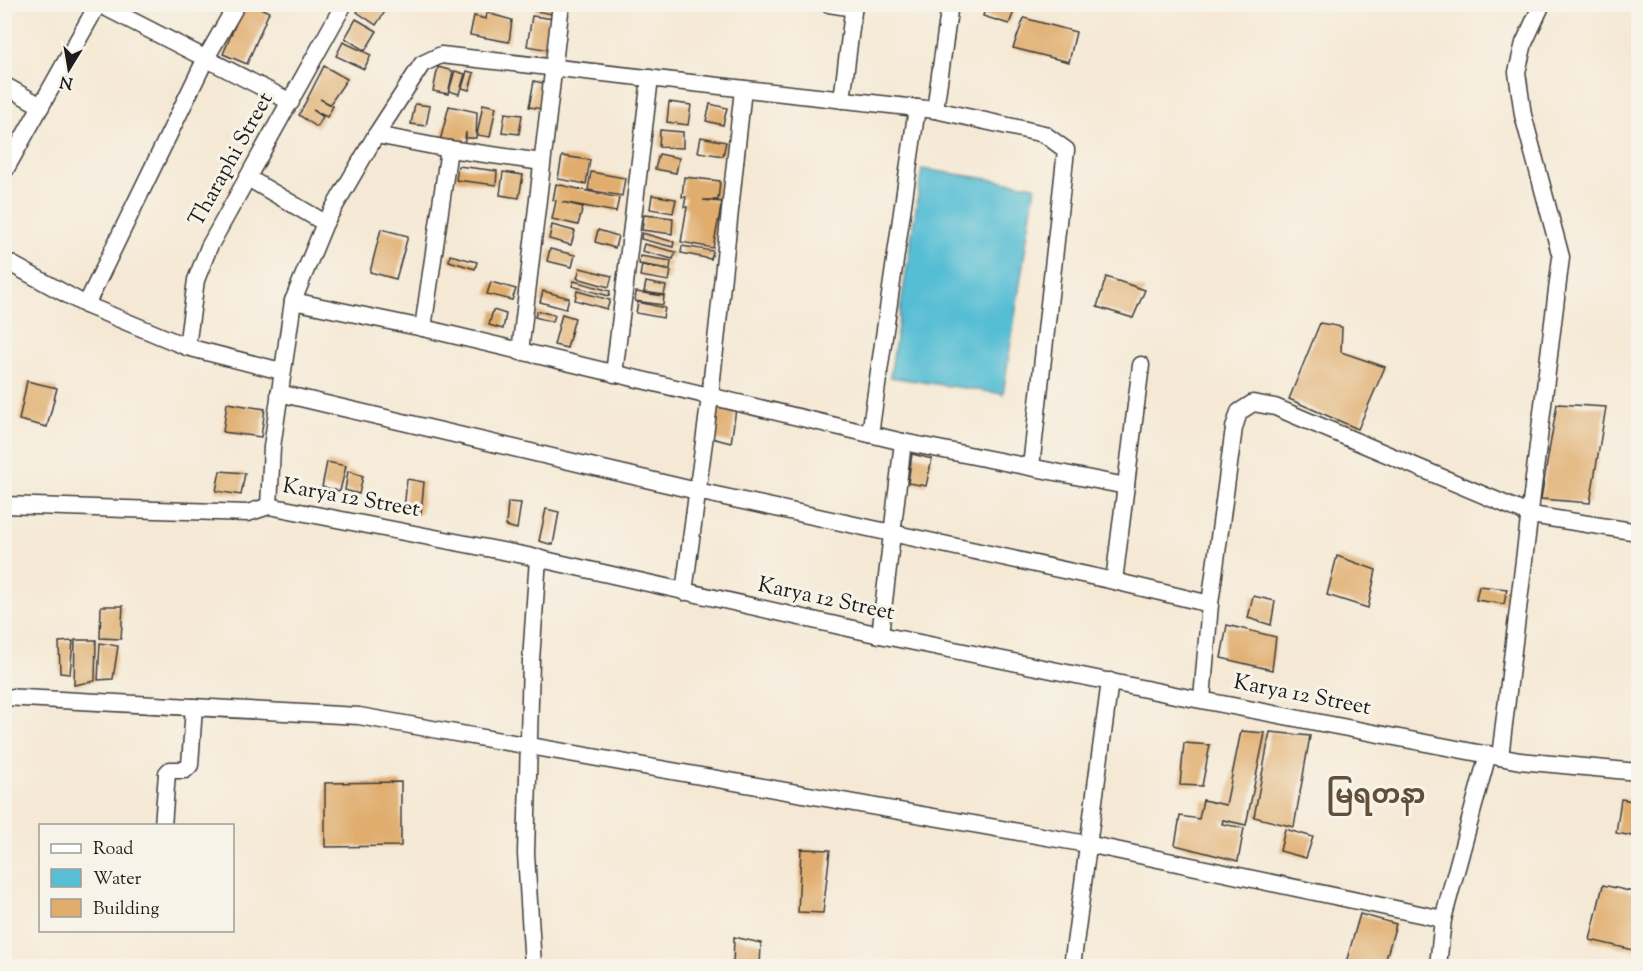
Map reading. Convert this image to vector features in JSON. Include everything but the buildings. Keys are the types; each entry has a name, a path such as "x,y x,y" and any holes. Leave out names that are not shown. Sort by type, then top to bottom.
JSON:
{"street":[{"path":"4,172 99,4 291,102"},
{"path":"86,305 206,58 237,4"},
{"name":"Tharaphi Street","path":"187,347 196,280 209,247 344,4"},
{"path":"520,352 561,4"},
{"path":"829,4 854,6 843,100"},
{"path":"935,110 950,4"},
{"path":"1438,966 1443,919 1494,756 1531,515 1561,257 1523,114 1517,72 1524,43 1542,4"},
{"path":"269,506 281,371 293,301 325,224 376,135 422,64 441,55 935,110 1044,134 1066,150 1031,467"},
{"path":"614,374 650,78"},
{"path":"4,85 41,106"},
{"path":"684,592 710,397 743,89"},
{"path":"870,434 917,108"},
{"path":"376,135 449,149 542,162"},
{"path":"423,328 449,149"},
{"path":"248,178 325,224"},
{"path":"4,260 86,305 187,347 281,371"},
{"path":"293,301 423,328 903,442 1126,486"},
{"path":"1114,581 1141,365"},
{"path":"279,393 698,491 1210,604"},
{"path":"1202,699 1210,604 1234,428 1239,412 1253,403 1275,407 1531,515 1638,532"},
{"path":"880,635 903,442"},
{"name":"Karya 12 Street","path":"4,505 248,513 269,506 538,558 880,635 1494,756 1638,772"},
{"path":"533,966 526,854 531,746 531,660 538,558"},
{"path":"1072,966 1110,681"},
{"path":"4,697 359,716 1087,844 1443,919"},
{"path":"163,824 166,773 170,770 185,770 190,765 194,707"}],"water":[{"path":"922,169 1035,186 1003,394 890,377"}],"district":[{"name":"မြရတနာ","path":"1376,796"}]}
